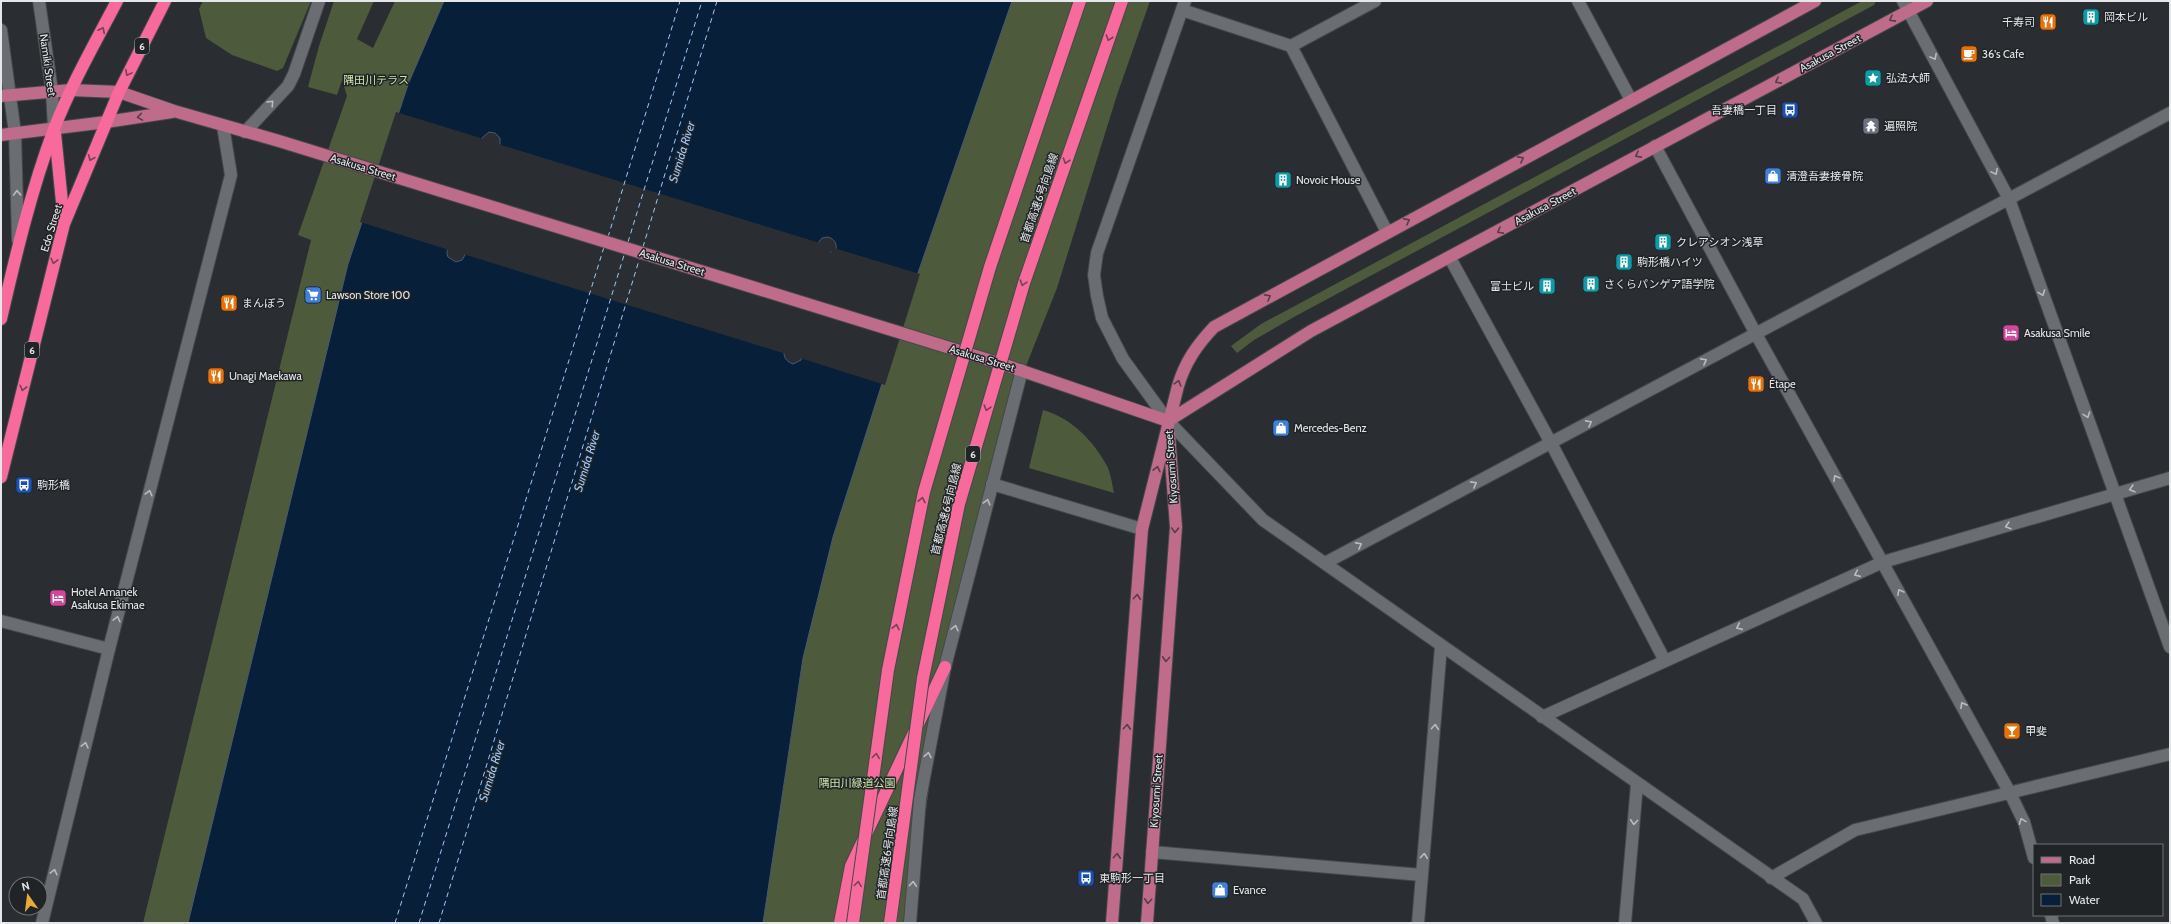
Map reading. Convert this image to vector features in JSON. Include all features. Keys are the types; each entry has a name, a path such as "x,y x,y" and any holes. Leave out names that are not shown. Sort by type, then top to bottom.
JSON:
{"highway":[{"path":"1,318 24,218 54,128 71,90 116,1"},
{"name":"Edo Street","path":"1,477 64,224 119,92 165,1"},
{"name":"首都高速6号向島線","path":"853,923 888,670 924,492 990,268 1080,1"},
{"name":"首都高速6号向島線","path":"890,923 923,678 959,504 1024,283 1122,1"},
{"path":"54,128 64,224"},
{"path":"840,923 851,866 945,667"}],"main road":[{"path":"1168,421 1184,367 1198,343 1214,327 1815,1"},
{"name":"Asakusa Street","path":"5,96 71,90 119,92 174,111 313,151 1004,364 1168,421 1311,331 1450,258 1906,6 1927,1"},
{"name":"Asakusa Street","path":"1,135 106,122 174,111"},
{"name":"Kiyosumi Street","path":"1112,923 1142,529 1168,421"},
{"name":"Kiyosumi Street","path":"1147,923 1176,527 1168,421"}],"street":[{"name":"Namiki Street","path":"39,1 52,91 54,128"},
{"path":"245,132 288,86 294,74 319,1"},
{"path":"1291,46 1375,1"},
{"path":"1578,1 1631,100"},
{"path":"1387,232 1291,46 1184,6 1097,253 1094,275 1102,318 1113,342 1168,421 1263,520 1637,784 1803,899 1816,923"},
{"path":"1906,6 2009,199 2170,647"},
{"path":"1,30 5,96 15,133 18,246"},
{"path":"1325,563 2170,113"},
{"path":"42,923 109,649 231,175 223,126"},
{"path":"1655,146 1756,334 2010,793 2024,822 2033,854"},
{"path":"1450,258 1551,443 1665,661"},
{"path":"910,923 920,799 945,667 1022,370"},
{"path":"1542,717 1883,562 2170,478"},
{"path":"992,484 1142,529"},
{"path":"1,621 109,649"},
{"path":"1418,923 1441,646"},
{"path":"1771,878 1855,830 2170,754"},
{"path":"1625,923 1637,784"},
{"path":"1152,852 1422,875"}],"green space":[{"path":"203,1 311,1 283,68 277,71 232,55 206,38 199,9"},
{"name":"隅田川テラス","path":"334,1 374,1 357,39 373,48 395,1 444,1 409,82 348,264 188,923 143,923 311,240 298,235 347,96 342,80 337,95 308,87 319,46"},
{"name":"隅田川緑道公園","path":"1012,1 1150,1 1117,95 1057,288 1001,429 954,609 920,853 913,923 763,923 803,658 833,537 910,296"},
{"path":"1862,1 1876,1 1874,5 1294,317 1254,340 1237,353 1231,346 1261,324"},
{"path":"1043,410 1063,418 1088,439 1107,466 1114,493 1029,468"}],"water":[{"name":"Sumida River","path":"444,1 1012,1 910,296 833,537 803,658 763,923 188,923 348,264 409,82","holes":["489,132 495,133 500,138 500,144 497,149 485,149 482,138","828,237 833,240 836,245 836,249 826,256 819,252 818,243 822,238","454,243 463,245 465,255 462,260 456,262 448,257 447,251","792,345 802,350 801,360 793,364 787,360 784,353"]}],"pier":[{"path":"396,112 484,139 484,143 488,148 496,147 498,144 820,243 820,249 824,254 831,253 834,248 920,274 885,385 800,358 801,351 795,347 790,347 786,354 463,254 463,249 457,245 452,246 449,250 360,222"}],"ferry route":[{"path":"608,237 680,1"},
{"path":"628,242 702,1"},
{"path":"643,247 717,1"},
{"path":"395,923 604,247"},
{"path":"419,923 625,252"},
{"path":"439,923 640,257"}],"place":[{"name":"岡本ビル","path":"2091,17"},
{"name":"千寿司","path":"2048,22"},
{"name":"36's Cafe","path":"1969,54"},
{"name":"弘法大師","path":"1873,78"},
{"name":"吾妻橋一丁目","path":"1790,110"},
{"name":"遍照院","path":"1871,126"},
{"name":"清澄吾妻接骨院","path":"1773,176"},
{"name":"Novoic House","path":"1283,180"},
{"name":"クレアシオン浅草","path":"1663,242"},
{"name":"駒形橋ハイツ","path":"1624,262"},
{"name":"さくらパンゲア語学院","path":"1591,284"},
{"name":"富士ビル","path":"1547,286"},
{"name":"Lawson Store 100","path":"313,295"},
{"name":"まんぼう","path":"229,303"},
{"name":"Asakusa Smile","path":"2011,333"},
{"name":"Unagi Maekawa","path":"216,376"},
{"name":"Étape","path":"1756,384"},
{"name":"Mercedes-Benz","path":"1281,428"},
{"name":"駒形橋","path":"24,485"},
{"name":"Hotel Amanek Asakusa Ekimae","path":"58,598"},
{"name":"甲斐","path":"2012,731"},
{"name":"東駒形一丁目","path":"1086,878"},
{"name":"Evance","path":"1220,890"}]}
